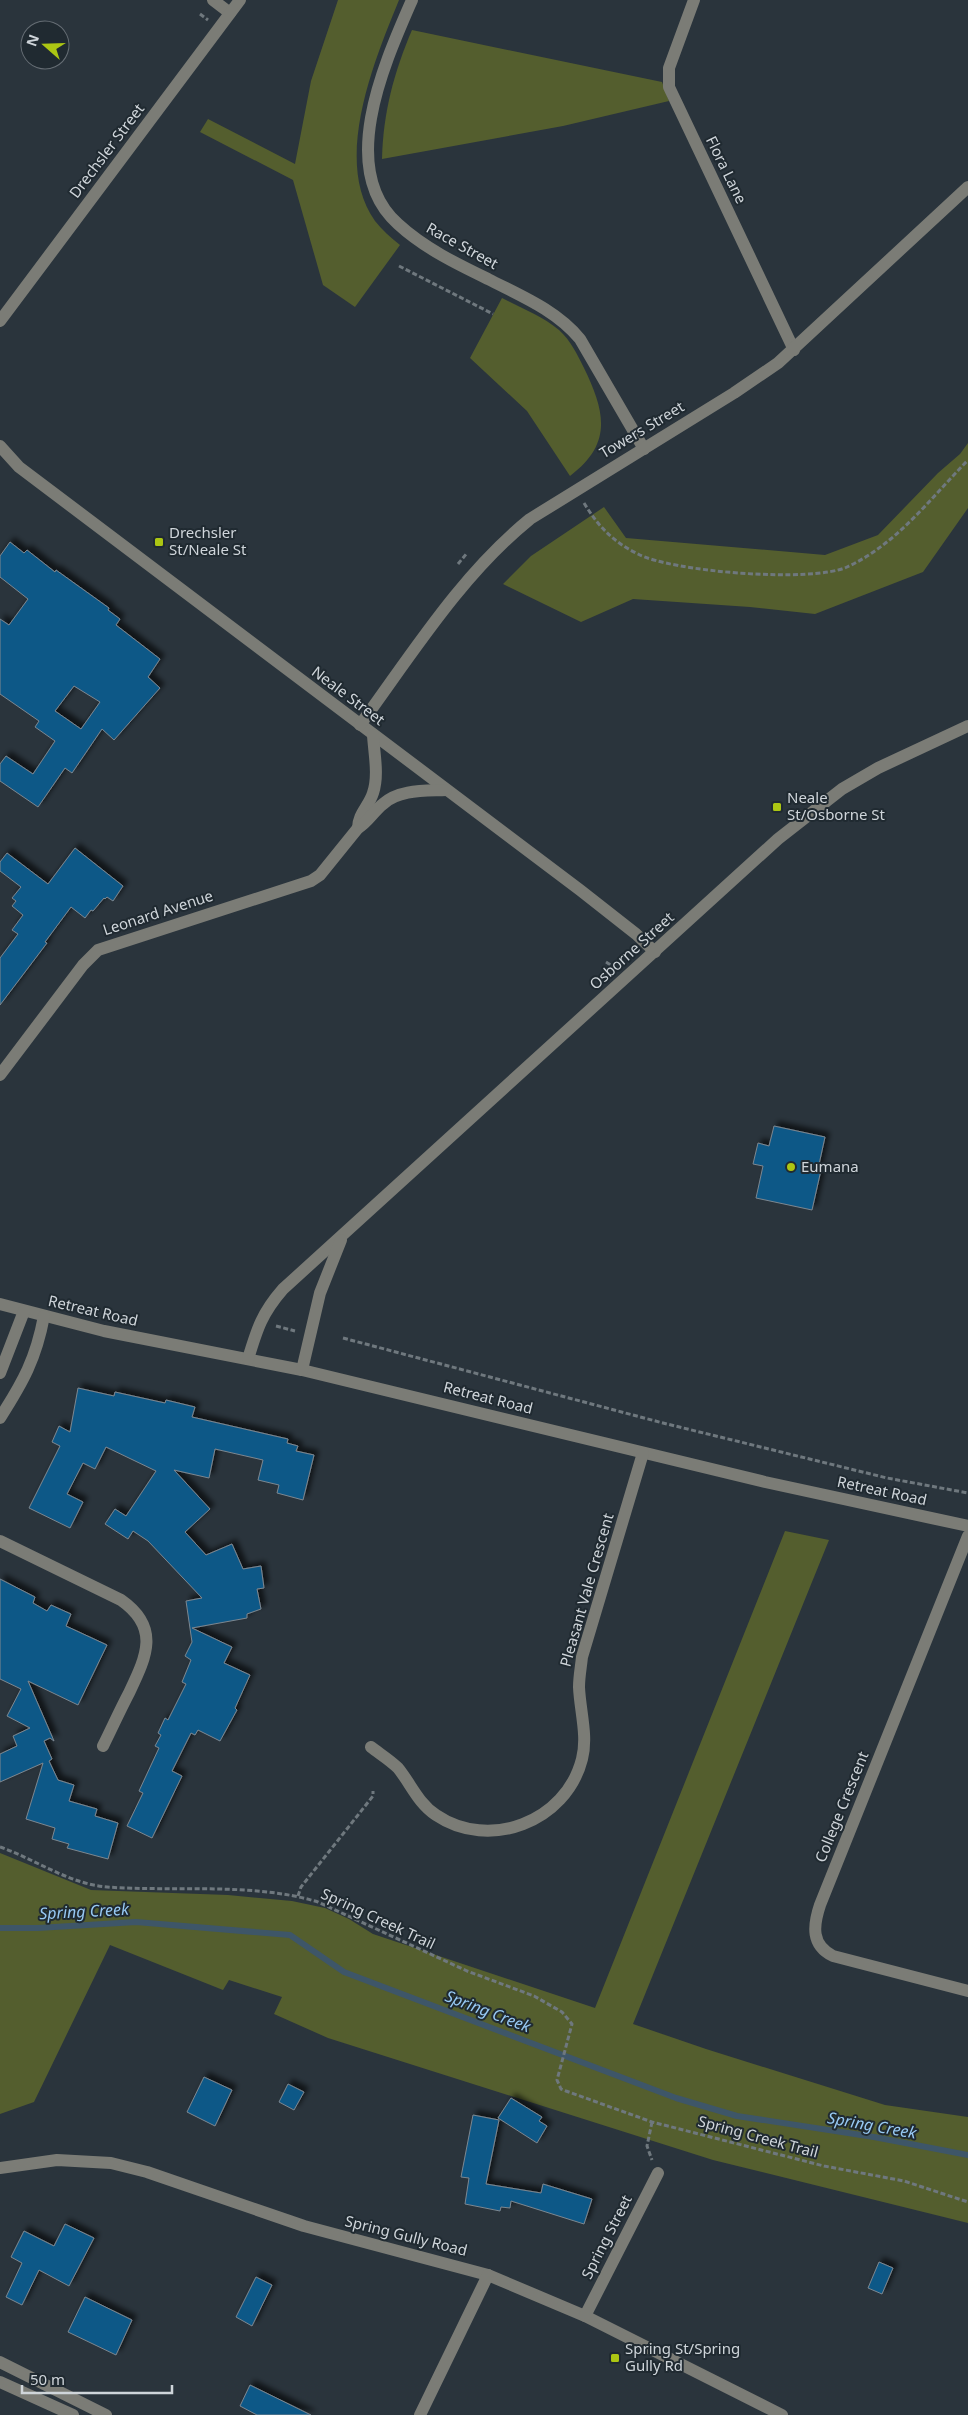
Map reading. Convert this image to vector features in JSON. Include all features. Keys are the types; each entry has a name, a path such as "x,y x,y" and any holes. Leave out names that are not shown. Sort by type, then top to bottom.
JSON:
{"street":[{"path":"213,0 230,13"},
{"name":"Drechsler Street","path":"0,321 240,0"},
{"name":"Race Street","path":"412,0 383,74 373,111 368,162 370,179 377,197 396,223 437,253 537,304 570,326 580,339 644,449"},
{"name":"Flora Lane","path":"694,0 670,62 669,87 794,350"},
{"name":"Towers Street","path":"360,725 440,616 497,548 530,519 758,378 794,350 968,187"},
{"name":"Neale Street","path":"0,446 20,467 625,925 656,952"},
{"name":"Neale Street","path":"0,458 20,467"},
{"name":"Osborne Street","path":"248,1359 258,1323 269,1306 343,1236 778,840 842,789 878,768 968,726"},
{"name":"Leonard Avenue","path":"358,828 358,819 374,791 376,777 373,734"},
{"name":"Leonard Avenue","path":"0,1075 94,953 109,944 311,881 320,875 358,828 366,823 377,809 392,797 414,792 446,790"},
{"name":"Osborne Street","path":"302,1370 320,1293 343,1236"},
{"name":"Retreat Road","path":"0,1304 104,1331 302,1370 643,1453 968,1526"},
{"path":"0,1373 24,1311"},
{"path":"0,1418 19,1388 35,1356 44,1316"},
{"name":"Pleasant Vale Crescent","path":"371,1747 398,1768 426,1807 443,1820 463,1828 488,1832 509,1829 531,1821 557,1803 574,1780 582,1758 584,1724 579,1688 582,1657 643,1453"},
{"name":"College Crescent","path":"968,1536 820,1905 814,1928 816,1940 821,1948 833,1956 968,1991"},
{"path":"0,1541 121,1600 136,1612 144,1626 147,1643 144,1660 103,1746"},
{"name":"Spring Gully Road","path":"0,2168 57,2160 111,2163 146,2172 304,2226 488,2275 585,2316 782,2415"},
{"name":"Spring Street","path":"585,2316 658,2173"},
{"path":"420,2415 488,2275"},
{"path":"0,2362 106,2415"},
{"path":"0,2382 73,2415"}],"path":[{"path":"399,266 493,314"},
{"path":"576,490 595,520 613,540 639,555 673,566 771,575 815,573 846,568 903,530 968,460"},
{"path":"273,1325 295,1331"},
{"path":"343,1338 663,1424 887,1478 968,1492"},
{"path":"298,1896 301,1887 373,1796 374,1791"},
{"name":"Spring Creek Trail","path":"0,1848 83,1882 106,1887 210,1889 298,1896 333,1908 449,1964 512,1987 550,2004 571,2021 569,2040 558,2074 558,2084 566,2091 652,2122 824,2166 904,2181 968,2202"},
{"path":"652,2122 647,2148 658,2173"}],"green space":[{"path":"338,0 399,0 379,51 362,110 357,140 357,169 363,197 375,221 400,245 355,307 323,285 293,180 200,132 208,119 295,164 311,81"},
{"path":"412,30 662,82 669,101 563,126 382,159 387,109 400,61"},
{"path":"502,298 539,316 559,330 573,348 597,399 601,426 599,439 593,452 584,464 570,476 527,411 470,358"},
{"path":"968,443 968,508 923,572 815,614 750,607 633,599 581,622 503,584 531,556 604,507 626,538 825,555 878,535 938,473 960,454"},
{"path":"785,1531 829,1540 633,2024 885,2105 968,2117 968,2223 713,2160 328,2038 274,2014 282,1997 229,1980 223,1990 110,1945 34,2102 0,2114 0,1853 91,1890 228,1895 292,1901 325,1908 349,1919 373,1934 595,2008"}],"building":[{"path":"10,542 24,553 27,550 55,572 56,570 109,608 108,610 120,619 116,625 160,659 148,677 160,688 114,740 102,729 72,773 65,768 38,807 0,781 0,764 6,756 33,774 55,741 35,727 39,721 0,694 0,619 9,625 28,599 0,577 0,556","holes":["74,686 100,702 81,729 55,711"]},
{"path":"75,848 123,886 113,901 107,897 104,898 85,918 71,907 45,942 47,943 0,1005 0,958 18,934 12,930 23,915 12,906 16,901 12,898 21,887 0,871 0,862 7,853 48,884"},
{"name":"Eumana","path":"774,1126 825,1137 818,1169 821,1170 812,1210 756,1198 763,1166 753,1164 758,1143 769,1146"},
{"path":"78,1388 114,1396 115,1392 165,1403 166,1400 195,1407 192,1417 288,1439 287,1443 298,1446 296,1451 314,1455 303,1500 277,1493 279,1485 258,1480 263,1460 215,1449 209,1478 174,1470 210,1509 185,1532 206,1555 232,1544 243,1569 261,1566 264,1588 257,1589 261,1609 247,1614 247,1618 192,1628 232,1647 224,1663 250,1675 235,1708 237,1710 220,1741 198,1730 195,1735 191,1733 172,1771 182,1776 152,1838 127,1826 143,1793 139,1791 159,1748 155,1746 161,1735 158,1733 165,1718 168,1720 186,1684 182,1682 191,1660 185,1656 192,1642 186,1601 202,1598 148,1541 133,1531 128,1539 105,1524 115,1509 126,1516 156,1471 106,1447 95,1469 83,1463 67,1494 83,1502 70,1528 29,1508 60,1446 52,1442 59,1426 70,1432"},
{"path":"0,1579 35,1597 33,1603 47,1611 51,1605 71,1614 66,1626 107,1645 78,1705 28,1681 54,1741 50,1738 44,1741 52,1759 49,1761 58,1780 74,1785 69,1801 97,1809 95,1816 118,1823 108,1859 67,1848 69,1844 52,1839 55,1828 26,1819 43,1763 0,1782 0,1754 17,1746 13,1736 30,1728 7,1716 21,1689 0,1679"},
{"path":"204,2077 232,2090 215,2126 187,2112"},
{"path":"288,2084 304,2092 294,2110 279,2102"},
{"path":"511,2098 542,2117 539,2121 547,2126 537,2143 498,2118"},
{"path":"473,2115 499,2120 486,2184 541,2193 543,2184 592,2199 584,2224 511,2201 510,2208 501,2207 500,2211 465,2204 469,2178 461,2177"},
{"path":"65,2224 94,2238 69,2286 39,2270 22,2305 6,2297 22,2263 11,2257 24,2231 54,2246"},
{"path":"879,2262 893,2268 882,2294 868,2288"},
{"path":"256,2277 272,2285 252,2326 236,2317"},
{"path":"85,2297 132,2320 116,2355 68,2332"},
{"path":"250,2385 311,2415 257,2415 240,2406"}],"waterway":[{"name":"Spring Creek","path":"0,1928 38,1928 136,1922 290,1935 344,1972 676,2098 737,2116 874,2137 968,2155"}],"place":[{"name":"Drechsler St/Neale St","path":"159,542"},
{"name":"Neale St/Osborne St","path":"777,807"},
{"name":"Eumana","path":"791,1167"},
{"name":"Spring St/Spring Gully Rd","path":"615,2358"}]}
